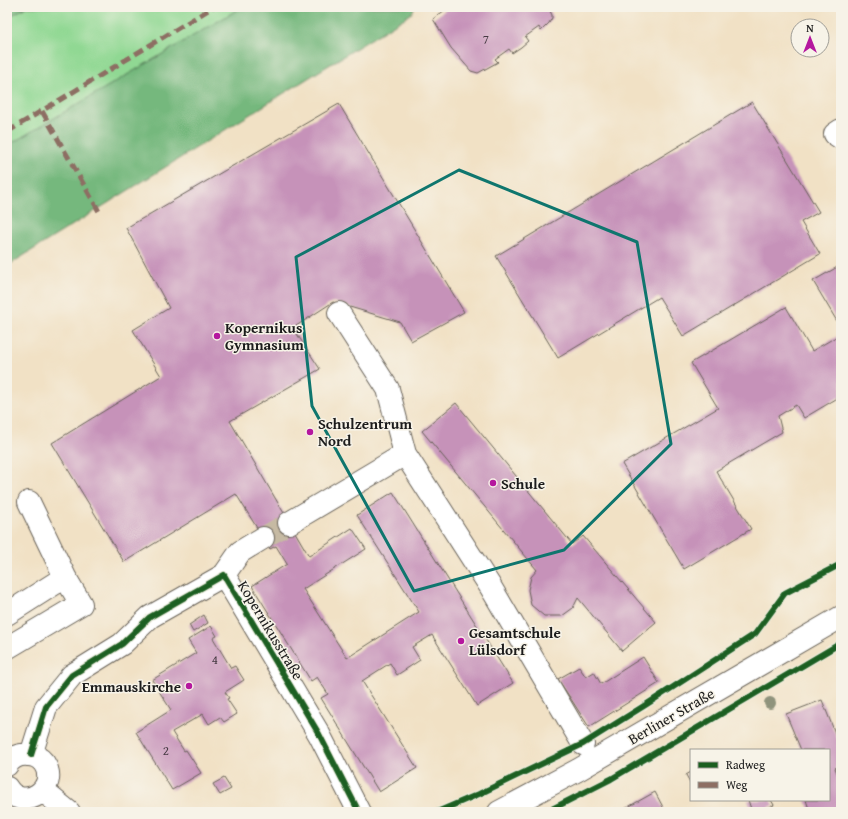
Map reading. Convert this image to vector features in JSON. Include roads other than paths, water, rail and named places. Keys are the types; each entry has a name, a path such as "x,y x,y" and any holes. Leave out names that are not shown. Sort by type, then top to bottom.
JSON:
{"street":[{"path":"339,313 388,389 405,454 490,586 583,744"},
{"path":"289,523 405,454"},
{"path":"7,648 81,604 65,578 29,502"},
{"name":"Kopernikusstraße","path":"31,755 46,707 72,675 122,644 150,617 224,575 240,552 263,538"},
{"name":"Kopernikusstraße","path":"224,575 319,734 359,812"},
{"path":"7,614 65,578"},
{"name":"Berliner Straße","path":"499,812 578,770 841,618"},
{"path":"7,763 14,757 22,754 31,755 42,761 48,773 46,786 43,791 36,796 29,798 14,796 7,788"},
{"path":"43,791 69,812"}],"tunnel":[{"path":"263,538 289,523"}],"place":[{"name":"Kopernikus Gymnasium","path":"217,336"},
{"name":"Schulzentrum Nord","path":"310,432"},
{"name":"Schule","path":"493,483"},
{"name":"Gesamtschule Lülsdorf","path":"461,641"},
{"name":"Emmauskirche","path":"189,686"}]}
